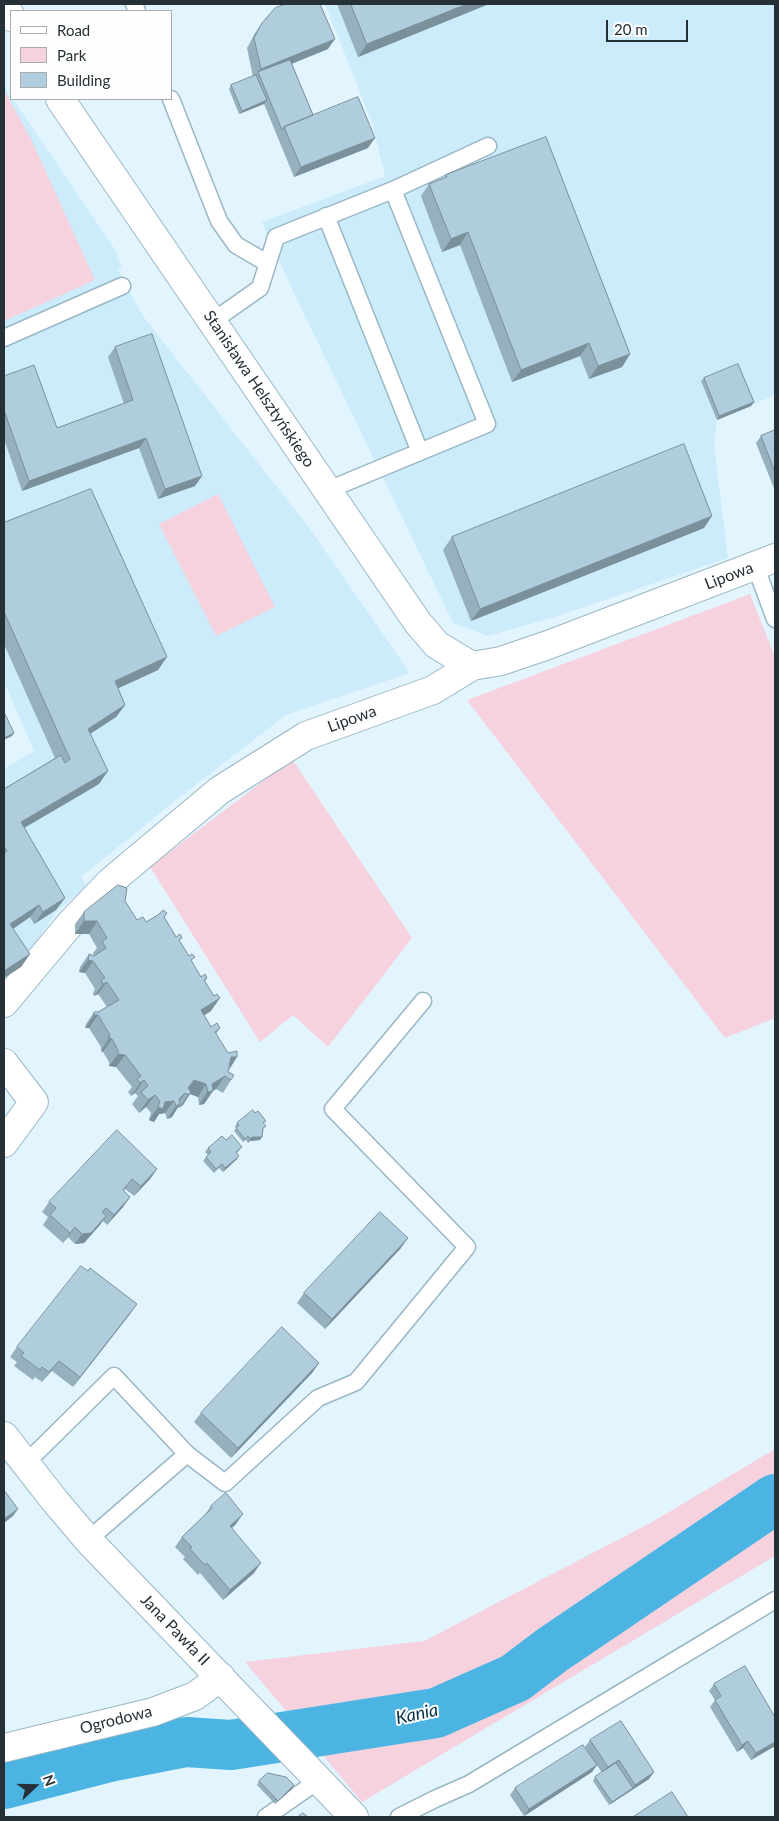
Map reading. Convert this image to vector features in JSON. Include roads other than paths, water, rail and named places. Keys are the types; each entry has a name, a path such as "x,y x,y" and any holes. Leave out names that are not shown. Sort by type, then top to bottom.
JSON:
{"street":[{"path":"4,4 10,15"},
{"name":"Stanisława Helsztyńskiego","path":"61,100 213,320 418,623 437,645 472,666"},
{"name":"Lipowa","path":"4,1003 70,924 110,882 220,790 306,736 433,690 472,666 501,661 548,645 765,562"},
{"path":"4,1063 34,1102 4,1143"},
{"name":"Jana Pawła II","path":"4,1436 88,1540 354,1817"},
{"name":"Ogrodowa","path":"4,1748 153,1712 195,1696 221,1677"}],"lane":[{"path":"171,100 219,221 236,245 267,263"},
{"path":"213,320 260,288 276,237 393,190 488,146"},
{"path":"328,490 487,424 393,190"},
{"path":"326,216 420,452"},
{"path":"4,338 122,286"},
{"path":"765,562 775,619"},
{"path":"26,1464 114,1376 187,1454 225,1483 318,1398 356,1382 467,1247 333,1109 424,1001"},
{"path":"88,1540 187,1454"},
{"path":"399,1817 469,1784 775,1600"},
{"path":"266,1817 312,1772"}],"waterway":[{"name":"Kania","path":"4,1784 109,1757 186,1742 231,1745 436,1713 515,1678 552,1650 775,1499"}]}
